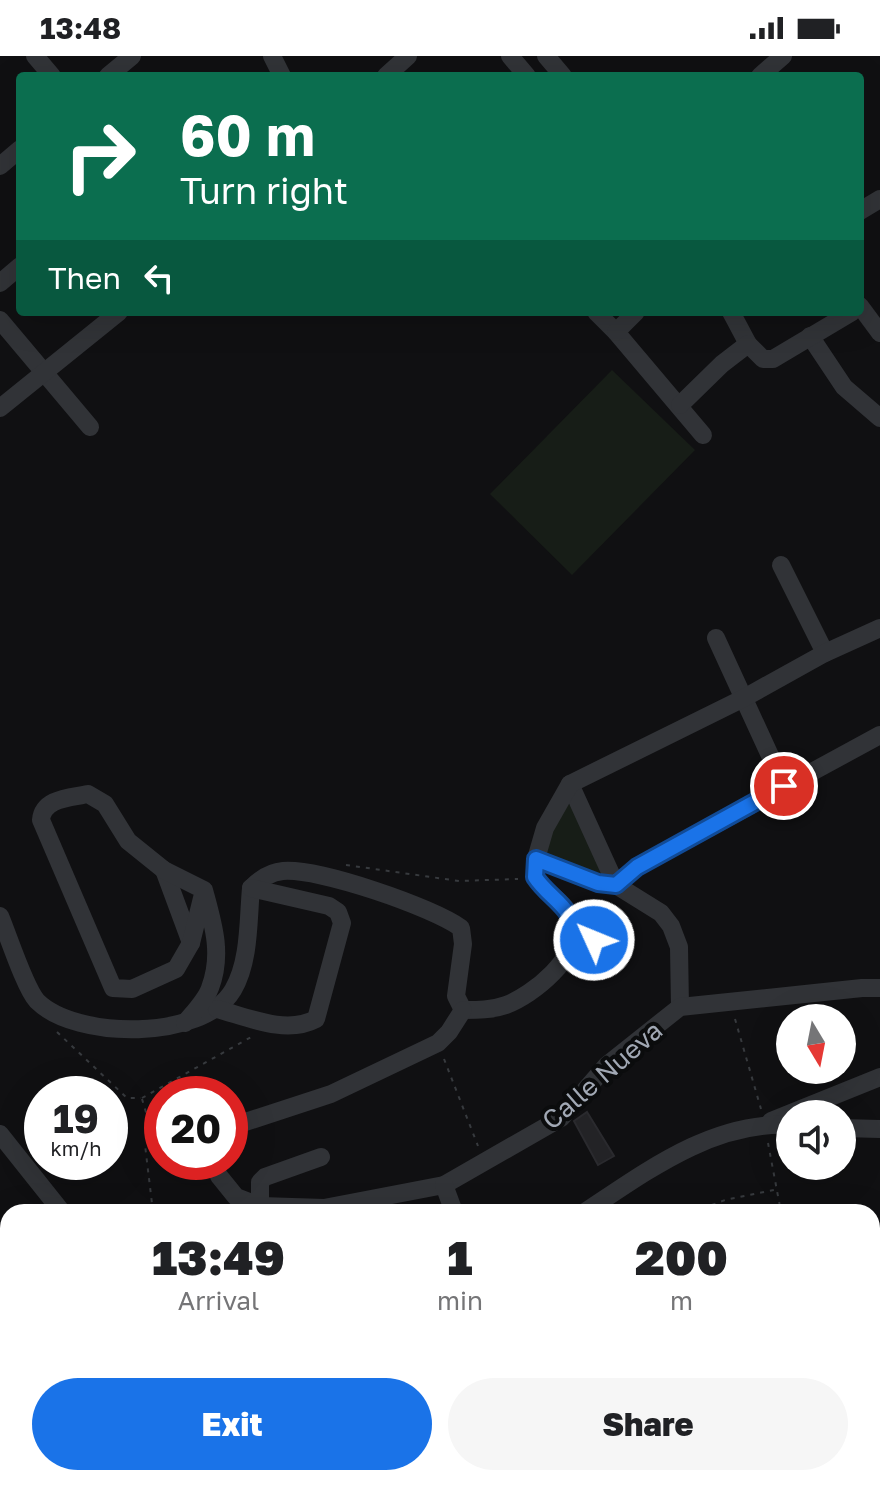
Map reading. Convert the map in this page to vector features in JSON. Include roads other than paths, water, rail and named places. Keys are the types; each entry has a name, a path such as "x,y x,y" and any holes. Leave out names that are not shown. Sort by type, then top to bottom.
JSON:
{"street":[{"path":"35,56 49,72"},
{"path":"113,72 132,56"},
{"path":"387,70 408,56"},
{"path":"510,56 524,72"},
{"path":"546,56 560,72"},
{"path":"765,72 783,56"},
{"path":"0,166 16,152"},
{"path":"0,283 16,269"},
{"path":"864,312 880,333"},
{"path":"0,408 114,316"},
{"path":"600,316 703,435"},
{"path":"616,332 632,316"},
{"path":"733,316 748,344 768,360 845,316"},
{"path":"0,320 90,427"},
{"path":"810,336 844,387 880,418"},
{"path":"680,405 722,364 748,344"},
{"path":"781,565 825,653"},
{"path":"463,1010 506,1005 530,991 567,957 575,927 571,916 536,868 545,828 570,784 880,628"},
{"path":"716,638 784,786"},
{"path":"616,885 637,867 880,735"},
{"path":"570,784 616,885"},
{"path":"185,1024 210,990 218,956 215,929 204,890 164,870 128,841 105,804 88,794 48,803 42,811 41,820 113,988 132,989 176,969 191,943 204,890"},
{"path":"536,868 616,885 661,913 671,926 679,947 680,1007"},
{"path":"164,870 191,943"},
{"path":"0,916 34,998 51,1013 80,1025 118,1030 185,1024 217,1009 233,990 245,956 251,888 262,877 283,871 316,874 389,895 461,928 463,944 456,996 463,1010"},
{"path":"217,1009 275,1025 305,1024 316,1019 342,923 338,912 329,906 251,888"},
{"path":"574,939 613,941"},
{"name":"Calle Nueva","path":"345,1204 444,1185 561,1118 607,1065 680,1007 880,988"},
{"path":"248,1121 331,1094 438,1043 463,1010"},
{"path":"597,1204 652,1167 711,1138 765,1124 880,1077"},
{"path":"765,1124 776,1124"},
{"path":"856,1128 880,1129"},
{"path":"0,1134 56,1204"},
{"path":"260,1204 260,1182 265,1177 321,1157"},
{"name":"Calle Nueva","path":"222,1180 236,1197 255,1204"},
{"path":"444,1185 451,1204"}]}
